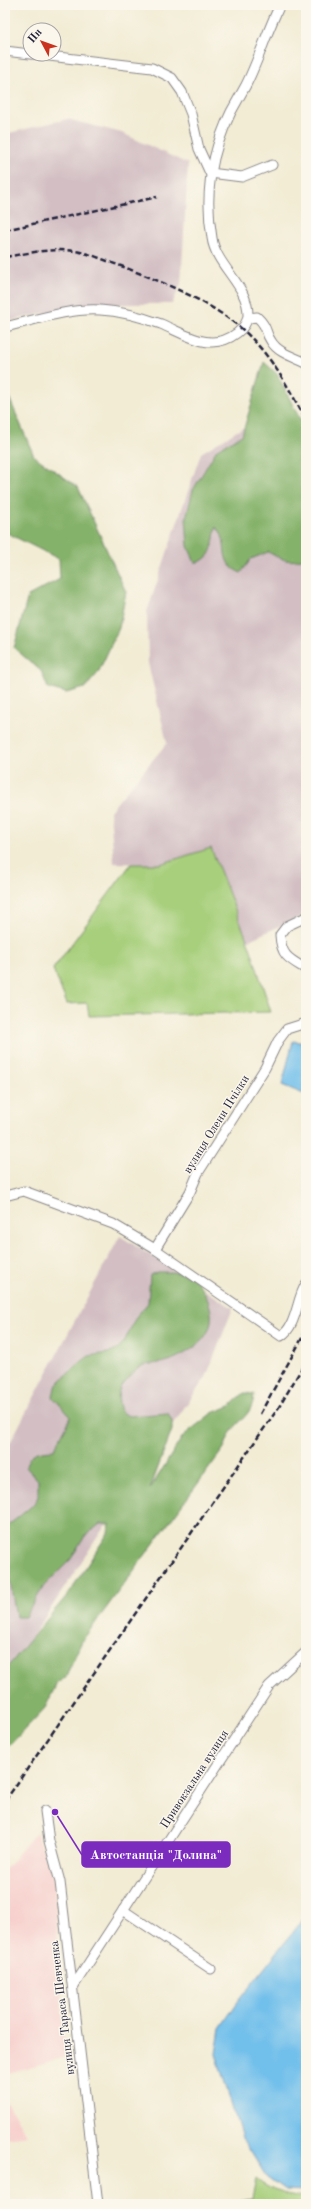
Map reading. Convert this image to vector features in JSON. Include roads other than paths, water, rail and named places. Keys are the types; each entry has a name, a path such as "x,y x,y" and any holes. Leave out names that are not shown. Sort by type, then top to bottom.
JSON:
{"street":[{"path":"5,327 81,310 99,310 118,312 161,324 191,339 204,342 218,342 229,338 242,329 248,318 246,300 222,264 212,239 208,188 210,173 231,113 246,85 280,5"},
{"path":"5,51 22,53"},
{"path":"62,58 152,68 172,78 185,100 199,149 210,173"},
{"path":"210,173 242,177 272,165"},
{"path":"248,318 257,317 267,328 270,341 279,350 306,363"},
{"path":"306,917 287,926 280,935 281,948 284,953 288,958 306,969"},
{"name":"вулиця Олени Пчілки","path":"155,1249 190,1192 198,1173 265,1068 278,1041 287,1029 301,1023 306,1023"},
{"path":"5,1196 24,1191 113,1224 155,1249 282,1336 289,1331 299,1295 306,1284"},
{"name":"Привокзальна вулиця","path":"73,1987 269,1686 306,1652"},
{"name":"вулиця Тараса Шевченка","path":"45,1811 49,1841 60,1882 98,2204"},
{"path":"123,1910 211,1969"}],"water":[{"path":"293,1041 306,1043 306,1095 282,1085"},
{"path":"306,1916 306,2191 285,2190 266,2176 242,2138 216,2054 220,2028 239,2000"}],"railway":[{"path":"5,230 157,197"},
{"path":"5,257 65,250 86,253 152,279 215,309 242,329 270,360 286,384 306,421"},
{"path":"260,1414 306,1331"},
{"path":"5,1801 279,1407 306,1361"}],"place":[{"name":"Автостанція \"Долина\"","path":"55,1812"}]}
